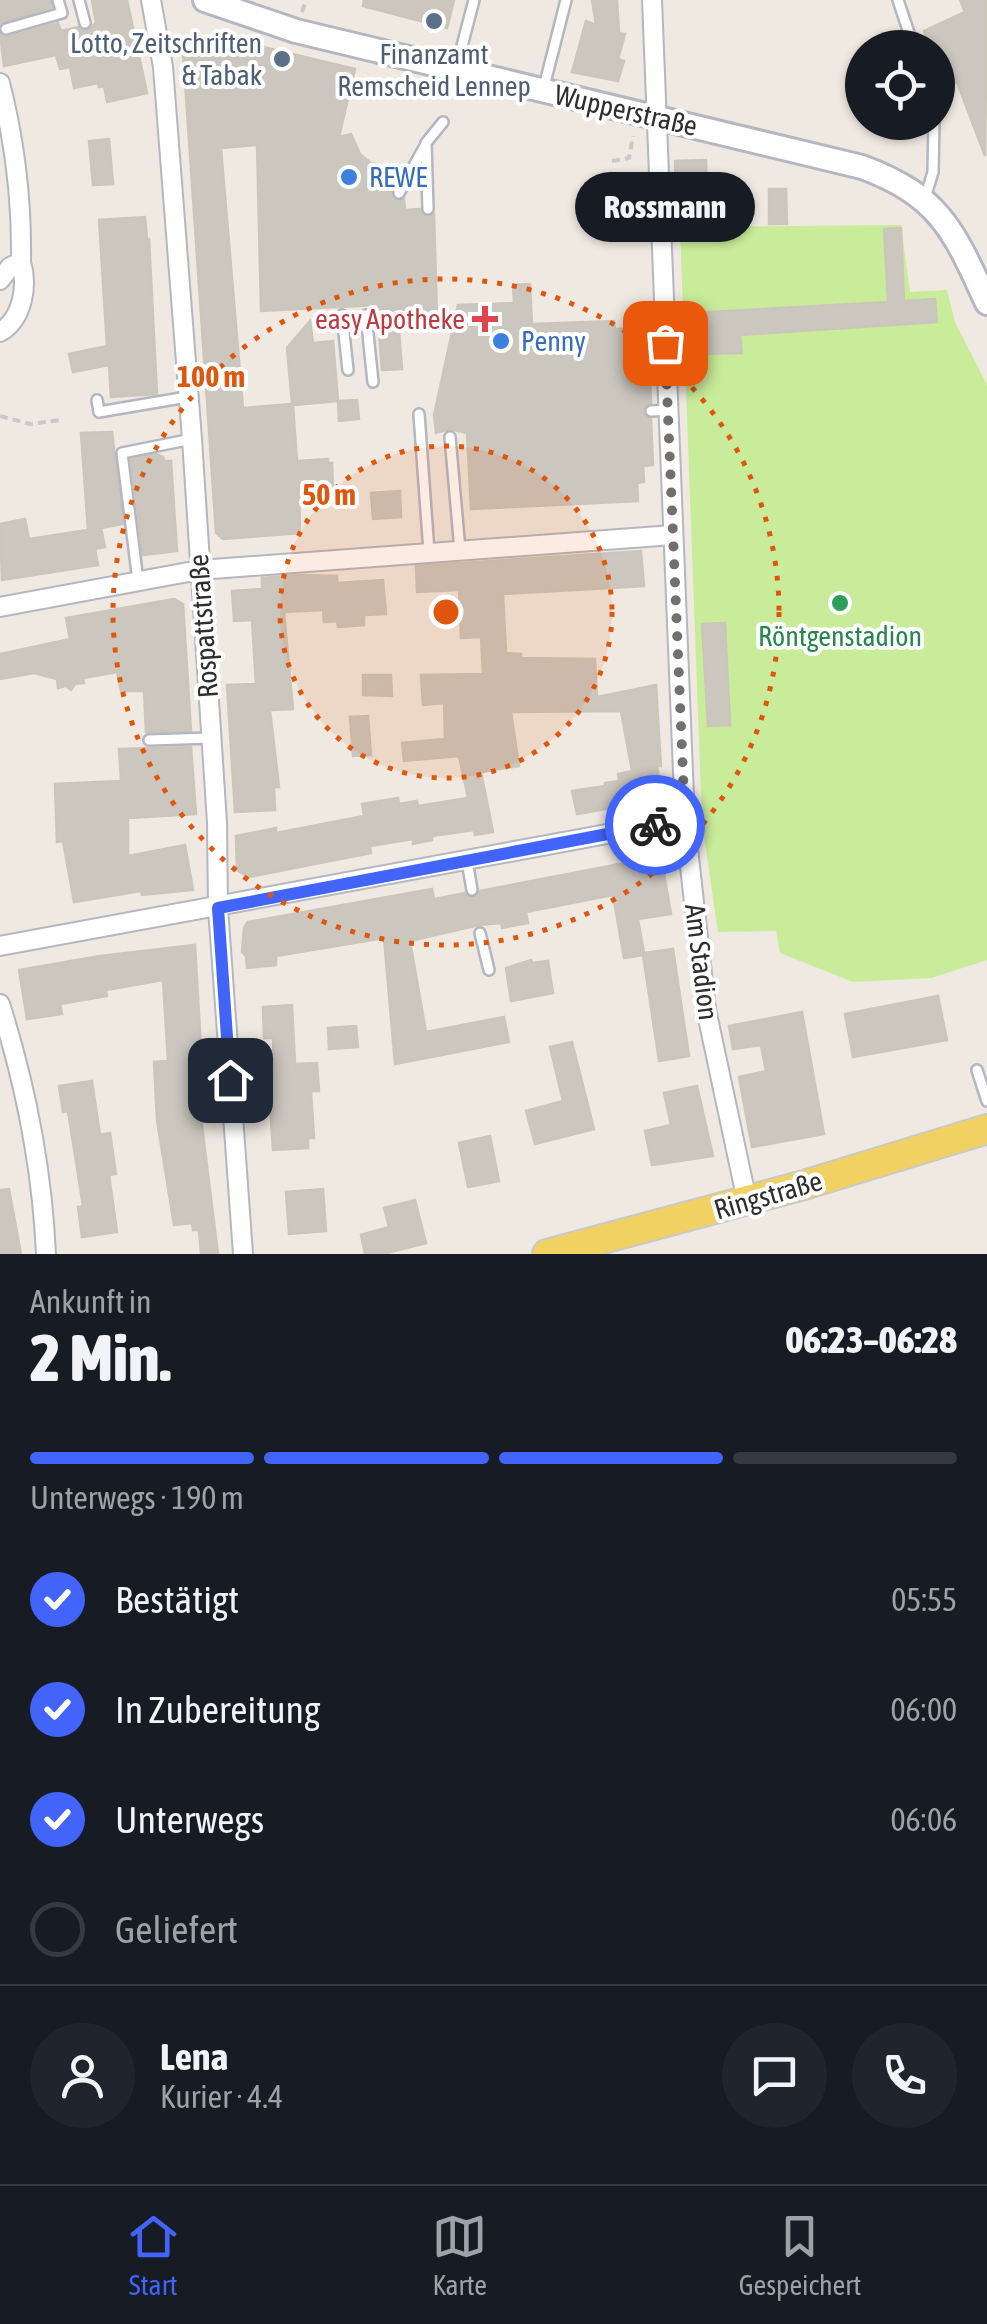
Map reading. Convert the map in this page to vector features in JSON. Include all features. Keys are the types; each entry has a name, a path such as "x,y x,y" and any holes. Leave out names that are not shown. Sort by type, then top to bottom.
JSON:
{"main road":[{"name":"Ringstraße","path":"547,1254 747,1201 987,1130"}],"street":[{"name":"Rospattstraße","path":"151,0 163,67 192,439 217,823 218,908 244,1254"},
{"name":"Wupperstraße","path":"205,0 296,31 862,166 906,185 936,210 964,251 987,303"},
{"name":"Am Stadion","path":"652,0 648,114 659,410 672,535 685,822 706,1009 747,1201"},
{"path":"0,83 17,173 23,297 15,318 0,332"},
{"path":"0,280 21,262"},
{"path":"0,607 198,570 672,535"},
{"path":"0,946 685,822"},
{"path":"0,1004 29,1110 42,1186 46,1254"}],"lane":[{"path":"6,30 62,13 58,0"},
{"path":"80,0 85,23"},
{"path":"456,70 474,0"},
{"path":"544,90 566,0"},
{"path":"898,0 908,30"},
{"path":"399,192 426,143 443,122"},
{"path":"925,200 934,172 933,140"},
{"path":"426,143 428,209"},
{"path":"342,315 348,370"},
{"path":"366,315 373,382"},
{"path":"97,400 99,412 187,398"},
{"path":"419,414 429,552"},
{"path":"450,437 460,550"},
{"path":"138,581 122,453 192,439"},
{"path":"149,740 211,738"},
{"path":"466,861 472,890"},
{"path":"480,932 490,970"},
{"path":"977,1070 987,1100"}],"path":[{"path":"612,161 630,158 648,114"},
{"path":"0,416 30,424 60,420"}],"green space":[{"name":"Röntgenstadion","path":"901,225 910,292 947,290 955,322 987,385 987,960 931,978 853,982 780,953 776,931 718,932 702,822 680,227"}],"building":[{"path":"0,0 50,0 52,7 0,24"},
{"path":"92,0 127,0 147,93 107,102 104,86 99,87 98,83 74,88 70,67 60,69 56,55 4,66 0,34 8,37 58,23 61,31 78,27 88,30 96,23"},
{"name":"Finanzamt Remscheid Lennep","path":"364,0 454,0 447,28 363,6"},
{"path":"592,0 617,0 619,33 625,34 618,59 624,61 618,81 572,72 586,21 596,25"},
{"path":"960,0 987,0 985,156 955,83 955,30 926,30 965,12"},
{"path":"222,37 355,69 339,137 351,134 360,154 371,163 393,168 391,194 396,200 404,199 405,210 420,209 427,217 434,214 437,317 398,318 402,369 382,370 377,305 261,311 257,145 221,148 243,408 292,404 287,348 310,321 313,343 333,341 338,401 293,405 297,461 328,459 332,463 333,489 299,490 300,533 223,539 216,533 183,53 198,52 197,45 212,44 211,38"},
{"path":"109,139 113,184 93,185 89,141"},
{"path":"706,160 707,191 676,192 675,161"},
{"path":"769,189 786,189 787,224 769,224"},
{"path":"145,217 157,394 111,397 109,365 73,372 69,354 107,346 99,220"},
{"path":"901,228 904,301 935,299 937,322 740,335 742,353 696,354 693,313 888,302 884,229"},
{"path":"530,284 532,324 614,321 615,329 648,328 651,403 643,410 651,419 653,465 643,466 644,482 637,483 638,501 471,509 467,433 450,429 436,433 434,415 458,305 514,303 513,285"},
{"path":"357,400 359,419 339,421 338,401"},
{"path":"112,432 123,524 101,528 105,547 95,549 98,565 2,580 0,524 25,519 29,539 88,530 81,433"},
{"path":"156,454 171,461 177,551 143,555 131,459"},
{"path":"400,491 401,517 373,519 371,493"},
{"path":"641,551 644,586 503,594 506,653 521,654 521,658 595,659 597,697 656,685 661,766 657,766 662,799 577,814 572,791 605,786 619,781 618,774 632,771 621,711 511,712 519,766 481,772 493,832 475,835 474,830 432,836 432,840 413,844 413,839 370,846 371,853 249,877 237,870 236,836 276,828 276,833 364,816 362,804 398,798 399,804 417,801 418,806 468,798 459,756 404,761 402,743 445,739 444,703 423,705 421,675 483,674 481,637 461,638 459,590 417,592 416,566"},
{"path":"337,576 337,583 383,580 386,614 364,615 364,625 338,627 337,621 324,622 323,610 284,612 293,709 270,710 279,787 274,787 275,810 235,812 227,685 256,684 252,620 234,621 232,591 262,589 262,578"},
{"path":"174,599 183,604 191,731 146,732 144,691 121,691 117,672 83,678 84,683 75,684 71,690 66,686 58,688 57,679 34,673 0,679 0,654 70,639 66,618"},
{"path":"725,623 730,725 708,726 702,624"},
{"path":"363,675 391,675 392,696 363,695"},
{"path":"368,716 371,755 353,756 350,717"},
{"path":"191,747 196,814 128,818 128,856 185,845 193,890 142,895 141,891 74,902 63,841 57,842 55,784 121,781 119,749"},
{"path":"661,856 671,914 638,919 644,953 673,949 689,1056 659,1061 643,955 624,958 613,895 526,912 528,923 502,928 501,923 479,925 410,941 426,1032 504,1017 509,1042 395,1064 384,938 276,956 276,965 247,968 242,952 248,922 432,889 434,899 465,893 472,898 480,891"},
{"path":"195,945 204,1101 199,1102 218,1254 201,1254 199,1230 193,1230 192,1223 174,1225 157,1120 154,1062 168,1061 163,980 106,990 107,996 60,1004 62,1014 27,1019 19,970"},
{"path":"531,960 548,961 553,993 511,1001 506,968"},
{"path":"938,996 947,1040 853,1057 845,1014"},
{"path":"292,1005 295,1064 317,1063 319,1091 311,1091 314,1138 308,1138 308,1148 273,1150 268,1073 274,1072 273,1038 264,1038 263,1007"},
{"path":"802,1012 824,1134 752,1147 739,1077 766,1071 761,1045 733,1049 729,1026"},
{"path":"356,1026 358,1047 329,1049 328,1028"},
{"path":"572,1042 594,1129 535,1144 526,1111 563,1101 550,1047"},
{"path":"92,1081 100,1135 110,1133 116,1174 109,1175 117,1232 82,1237 78,1207 83,1206 68,1111 63,1112 59,1086"},
{"path":"697,1086 713,1156 652,1165 645,1131 671,1125 664,1093"},
{"path":"490,1136 499,1181 468,1187 459,1143"},
{"path":"9,1189 21,1254 0,1254 0,1190"},
{"path":"323,1189 326,1231 289,1234 286,1192"},
{"path":"415,1200 426,1243 383,1254 365,1254 361,1235 389,1227 384,1208"}],"way so far":[{"path":"655,825 685,822 665,343"}],"place":[{"name":"Finanzamt Remscheid Lennep","path":"434,21"},
{"name":"Lotto, Zeitschriften & Tabak","path":"282,59"},
{"name":"REWE","path":"349,177"},
{"name":"easy Apotheke","path":"485,319"},
{"name":"Penny","path":"501,341"},
{"name":"Rossmann","path":"665,343"},
{"name":"Röntgenstadion","path":"840,603"}],"route":[{"path":"230,1080 218,908 655,825"}]}
